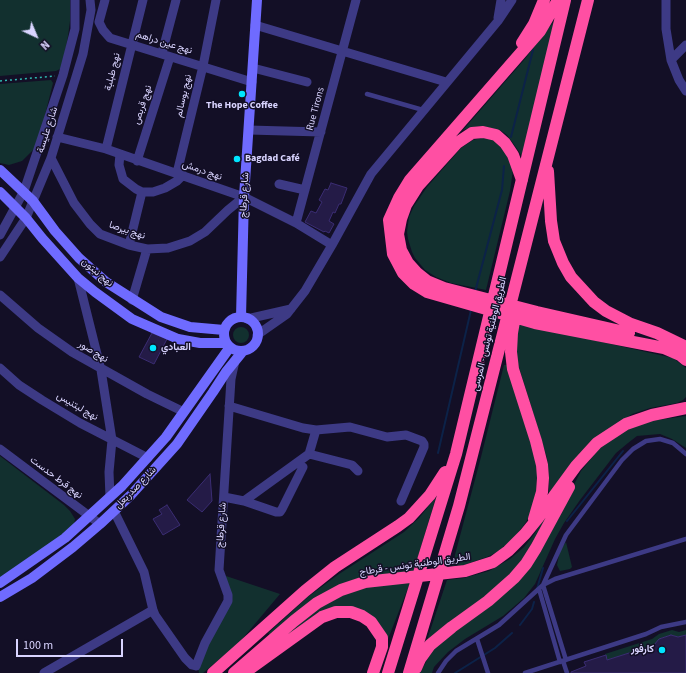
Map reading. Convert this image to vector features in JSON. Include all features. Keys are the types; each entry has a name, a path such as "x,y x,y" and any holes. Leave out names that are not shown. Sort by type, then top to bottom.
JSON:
{"highway":[{"path":"489,89 527,36 534,24 544,0"},
{"path":"558,0 540,31 410,180 398,198 389,220 390,240 393,254 403,273 414,284 427,292 465,299 536,318 664,348 680,355 686,360"},
{"name":"الطريق الوطنية تونس - المرسى","path":"388,673 456,454 565,0"},
{"name":"الطريق الوطنية تونس - المرسى","path":"409,673 459,506 588,0"},
{"path":"465,299 427,281 408,263 401,250 398,234 400,219 406,205 418,186 457,143 472,133 484,132 496,135 505,143 513,155 522,180"},
{"path":"548,160 551,221 554,241 563,263 571,277 594,302 606,311 631,324 657,333 686,348"},
{"path":"518,271 518,298 512,333 511,358 517,384 536,441 542,465 543,478 542,492 534,518 525,534"},
{"path":"536,318 665,341 686,348"},
{"name":"الطريق الوطنية تونس - قرطاج","path":"234,673 317,603 341,590 365,582 466,571 493,562 508,551 525,534 576,466 597,443 626,424 652,415 683,410"},
{"path":"413,673 420,659 430,645 452,626 502,590 526,564 579,468 597,443"},
{"name":"الطريق الوطنية تونس - قرطاج","path":"213,673 323,576 409,518 430,495 456,454"},
{"path":"377,673 412,597"},
{"path":"244,673 322,617 336,612 351,612 362,616 371,622 382,638 382,647 373,673"}],"street":[{"name":"شارع عليسة","path":"0,235 24,191 63,75 75,29 75,0"},
{"name":"شارع عليسة","path":"0,257 26,218 51,158 83,54 90,17 90,0"},
{"name":"نهج عين دراهم","path":"105,0 99,22 103,30 110,38 252,82"},
{"name":"نهج طبلبة","path":"106,149 143,0"},
{"name":"نهج قربص","path":"137,161 166,55 176,0"},
{"name":"نهج بوسالم","path":"180,174 216,0"},
{"name":"شارع قرطاج","path":"244,318 244,197 257,0"},
{"name":"Rue Tirons","path":"296,223 356,0"},
{"path":"498,21 501,0"},
{"path":"257,334 284,317 305,292 371,174 498,21 512,0"},
{"path":"666,0 666,29 671,60 679,80 686,91"},
{"path":"255,25 446,82"},
{"path":"671,60 686,45"},
{"path":"253,68 307,82"},
{"path":"249,130 321,132"},
{"name":"نهج درمش","path":"57,137 106,149 244,197 296,223 332,245"},
{"path":"120,154 119,165 123,179 142,192 153,192 165,188 180,174"},
{"name":"نهج بيرصا","path":"51,158 74,203 90,224 100,234 129,245 147,249 168,248 190,241 205,232 244,197"},
{"name":"نهج نبتون","path":"0,170 33,201 55,231 79,258 106,282 132,300 161,317 190,327 224,330"},
{"path":"279,184 305,190"},
{"name":"نهج نبتون","path":"0,192 26,218 78,278 132,319 149,328 189,342 228,345"},
{"path":"129,245 142,192"},
{"path":"132,300 147,249"},
{"path":"78,278 101,370 112,440 109,472 110,497"},
{"name":"نهج صور","path":"0,295 38,328 72,352 101,370 184,412"},
{"path":"244,318 253,322 257,334 253,345 243,351 236,350 228,345 224,337 224,330 230,321 244,318 291,309"},
{"name":"شارع صدربعل","path":"0,583 65,538 110,497 148,458 184,412 228,345"},
{"name":"شارع صدربعل","path":"0,597 32,578 73,547 131,495 176,444 226,372 243,351"},
{"name":"شارع قرطاج","path":"153,610 185,658 192,665 196,666 205,643 228,601 228,595 219,570 231,378 236,359"},
{"name":"نهج لبتنيس","path":"0,368 19,384 42,400 112,440 148,458"},
{"path":"229,406 316,430 350,427 387,437 406,435 422,441 424,447 401,502"},
{"path":"244,501 309,454 316,430"},
{"name":"نهج قرط حدست","path":"0,449 100,524"},
{"path":"309,454 352,465 358,470"},
{"path":"224,496 280,512 303,467"},
{"path":"44,673 153,610 144,572 114,511"}],"lane":[{"path":"367,94 423,110"},
{"path":"563,661 543,585 566,535 627,454 639,444 646,441 660,439 673,443 686,454"},
{"path":"438,673 451,656 462,647 499,625 513,614 543,585 555,579 686,539"},
{"path":"539,589 567,673"},
{"path":"525,673 646,634 662,627 686,622"},
{"path":"477,638 488,673"}],"path":[{"path":"0,81 63,75"}],"green space":[{"path":"0,0 70,0 70,21 62,68 56,71 0,76"},
{"path":"555,20 522,156 507,135 500,130 482,126 463,130 524,60"},
{"path":"51,80 53,83 41,131 34,149 22,161 9,165 0,163 0,84"},
{"path":"481,138 492,139 503,146 513,170 510,191 486,290 451,283 436,277 425,270 412,252 407,232 409,217 414,206 427,187 461,148 473,140"},
{"path":"518,323 673,358 686,368 686,397 677,403 650,408 632,414 619,423 549,498 547,458 516,354"},
{"path":"238,327 244,327 249,332 247,341 244,343 238,343 233,338 233,332"},
{"path":"504,365 507,365 535,456 537,473 536,496 530,516 512,540 497,552 487,557 464,565 452,566 481,457"},
{"path":"686,416 686,448 672,439 660,434 637,436 616,453 564,523 555,539 535,584 524,598 503,616 465,639 448,652 434,667 432,673 420,673 433,649 515,581 567,498 581,471 599,449 625,429 651,421"},
{"path":"0,456 64,505 75,519 74,525 68,531 0,578"},
{"path":"436,497 410,583 388,639 351,608 278,643 268,633 309,596 339,574 404,532 419,518"},
{"path":"556,502 525,562 497,590 427,640 447,580 464,578 489,571 510,559 524,547"},
{"path":"566,542 572,567 570,569 560,571 557,565 560,550"},
{"path":"223,575 280,594 238,644 203,673 199,673 197,662 227,604"},
{"path":"672,630 679,632 686,630 686,635 678,637 671,635 659,639 654,645 607,660 605,654 652,639 659,634"}],"building":[{"path":"331,183 347,188 341,204 339,204 335,213 333,212 329,221 334,224 329,233 305,222 311,211 316,213 322,202 319,200 325,189 328,190"},
{"name":"العبادي","path":"152,333 167,339 154,364 139,357"},
{"path":"210,474 212,501 202,512 187,500"},
{"path":"167,505 180,525 163,535 153,519 162,514 159,510"},
{"name":"كارفور","path":"671,635 678,637 686,635 686,673 571,673 586,666 584,662 606,655 607,660 654,645 659,639"}],"waterway":[{"path":"511,137 533,50"},
{"path":"475,292 502,190 504,166"},
{"path":"438,453 471,310"},
{"path":"567,521 623,451"},
{"path":"537,589 543,568"},
{"path":"520,625 532,609 534,602"},
{"path":"455,673 495,648 512,633"}],"place":[{"name":"The Hope Coffee","path":"242,94"},
{"name":"Bagdad Café","path":"237,159"},
{"name":"العبادي","path":"153,348"},
{"name":"كارفور","path":"662,650"}]}
